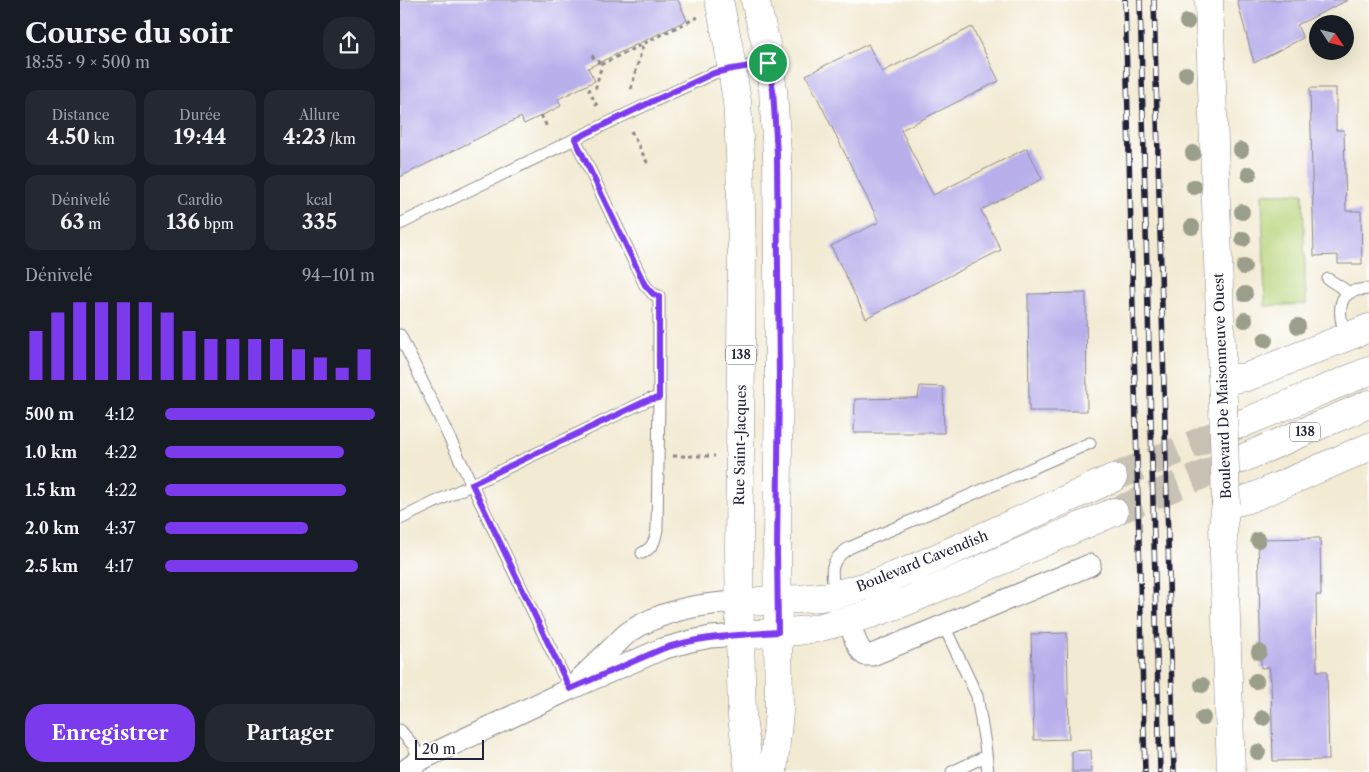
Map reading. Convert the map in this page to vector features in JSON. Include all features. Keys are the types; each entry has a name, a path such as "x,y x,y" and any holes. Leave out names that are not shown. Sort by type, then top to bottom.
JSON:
{"main road":[{"path":"755,0 766,44 773,90 777,154 779,712 773,772"},
{"name":"Boulevard De Maisonneuve Ouest","path":"1209,0 1228,403 1226,504 1223,526 1231,772"},
{"name":"Rue Saint-Jacques","path":"712,7 732,69 737,101 741,220 740,635 742,717 749,772"},
{"path":"1228,403 1247,377 1358,333"},
{"name":"138","path":"1228,403 1369,371"},
{"name":"138","path":"1241,459 1369,404"},
{"path":"1226,504 1258,495 1369,447"},
{"name":"Boulevard Cavendish","path":"740,602 799,600 871,585 1113,478"},
{"name":"Boulevard Cavendish","path":"740,635 817,628 888,608 1114,512"}],"street":[{"path":"850,620 855,640 864,655 878,654 1090,565"},
{"name":"Boulevard Cavendish","path":"570,689 628,633 649,621 672,611 694,606 722,602 740,602"},
{"name":"Boulevard Cavendish","path":"411,766 570,689 662,649 711,637 740,635"}],"lane":[{"path":"400,224 714,73 768,63"},
{"path":"575,139 645,285 653,294 659,296 657,529 653,546 642,553"},
{"path":"1328,279 1350,293"},
{"path":"1358,333 1341,322 1342,303 1345,296 1350,293 1369,289"},
{"path":"400,334 570,689"},
{"path":"400,519 648,400 659,398"},
{"path":"835,594 832,566 836,558 849,548 1090,443"},
{"path":"944,626 977,696 988,772"},
{"path":"400,730 413,745 411,766"},
{"path":"952,772 986,756"}],"path":[{"path":"597,106 589,90 596,87 602,64 712,7"},
{"path":"631,89 643,44"},
{"path":"592,55 594,60 602,64"},
{"path":"541,115 548,129"},
{"path":"631,130 649,166"},
{"path":"688,456 724,456"}],"green space":[{"path":"1303,193 1306,304 1265,306 1262,194"}],"building":[{"path":"400,0 678,0 687,20 588,68 595,81 558,99 561,106 524,124 521,117 400,177"},
{"path":"1237,0 1348,0 1317,15 1309,15 1309,19 1297,25 1303,38 1254,63"},
{"path":"972,27 999,81 901,130 933,195 1027,148 1042,179 981,210 1001,250 866,318 831,246 879,222 806,75 868,44 882,72"},
{"path":"1310,88 1336,88 1336,130 1344,130 1346,211 1361,211 1362,264 1338,264 1338,255 1314,256"},
{"path":"1086,293 1087,411 1029,411 1028,294"},
{"path":"920,386 943,387 944,433 854,433 855,399 918,398"},
{"path":"1320,538 1321,595 1316,595 1317,671 1327,671 1329,760 1273,761 1271,682 1269,667 1261,668 1258,539"},
{"path":"1067,633 1069,739 1034,740 1031,634"},
{"path":"1091,750 1092,772 1072,772 1072,751"}],"tunnel":[{"path":"1113,478 1241,424"},
{"path":"1114,512 1241,459"}],"railway":[{"path":"1125,0 1145,772"},
{"path":"1140,0 1160,772"},
{"path":"1154,0 1174,772"}],"route":[{"path":"768,63 773,90 777,154 779,382 778,632 711,637 677,644 570,689 472,484 648,400 659,398 659,296 653,294 645,285 575,139 714,73 768,63"}]}
